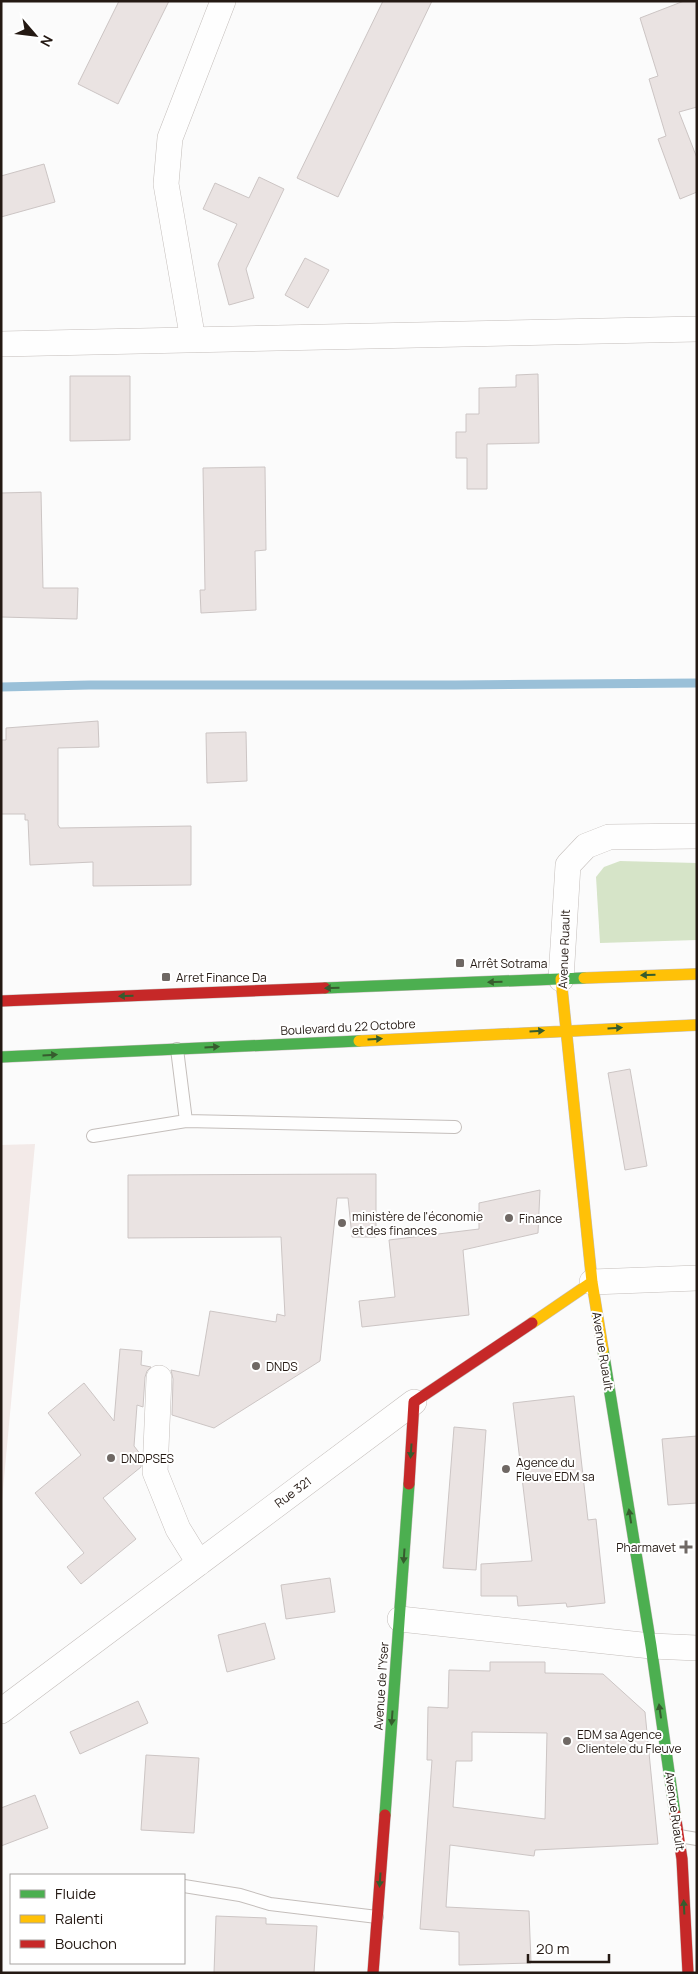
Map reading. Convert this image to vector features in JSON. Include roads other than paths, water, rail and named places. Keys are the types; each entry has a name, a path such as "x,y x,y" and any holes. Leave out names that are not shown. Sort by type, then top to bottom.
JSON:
{"street":[{"path":"193,340 166,184 170,138 223,1"},
{"path":"1,344 697,329"},
{"name":"Avenue Ruault","path":"688,1973 682,1858 651,1646 592,1282 561,979 568,865 586,846 609,837 697,836"},
{"path":"1,1001 697,974"},
{"name":"Boulevard du 22 Octobre","path":"1,1057 697,1025"},
{"path":"592,1282 697,1278"},
{"name":"Rue 321","path":"1,1711 414,1402 592,1282"},
{"path":"159,1378 155,1472 178,1529 199,1563"},
{"name":"Avenue de l'Yser","path":"373,1973 400,1619 414,1402"},
{"path":"400,1619 651,1646 697,1648"}],"lane":[{"path":"177,1049 186,1121"},
{"path":"93,1136 186,1121 455,1127"},
{"path":"679,1836 697,1839"},
{"path":"185,1886 240,1896 270,1904 377,1917"}],"waterway":[{"path":"1,687 697,683"}],"place":[{"name":"Arrêt Sotrama","path":"460,963"},
{"name":"Arret Finance Da","path":"166,977"},
{"name":"Finance","path":"509,1218"},
{"name":"ministère de l'économie et des finances","path":"342,1223"},
{"name":"DNDS","path":"256,1366"},
{"name":"DNDPSES","path":"111,1458"},
{"name":"Agence du Fleuve EDM sa","path":"506,1469"},
{"name":"Pharmavet","path":"686,1547"},
{"name":"EDM sa Agence Clientele du Fleuve","path":"567,1741"}]}
